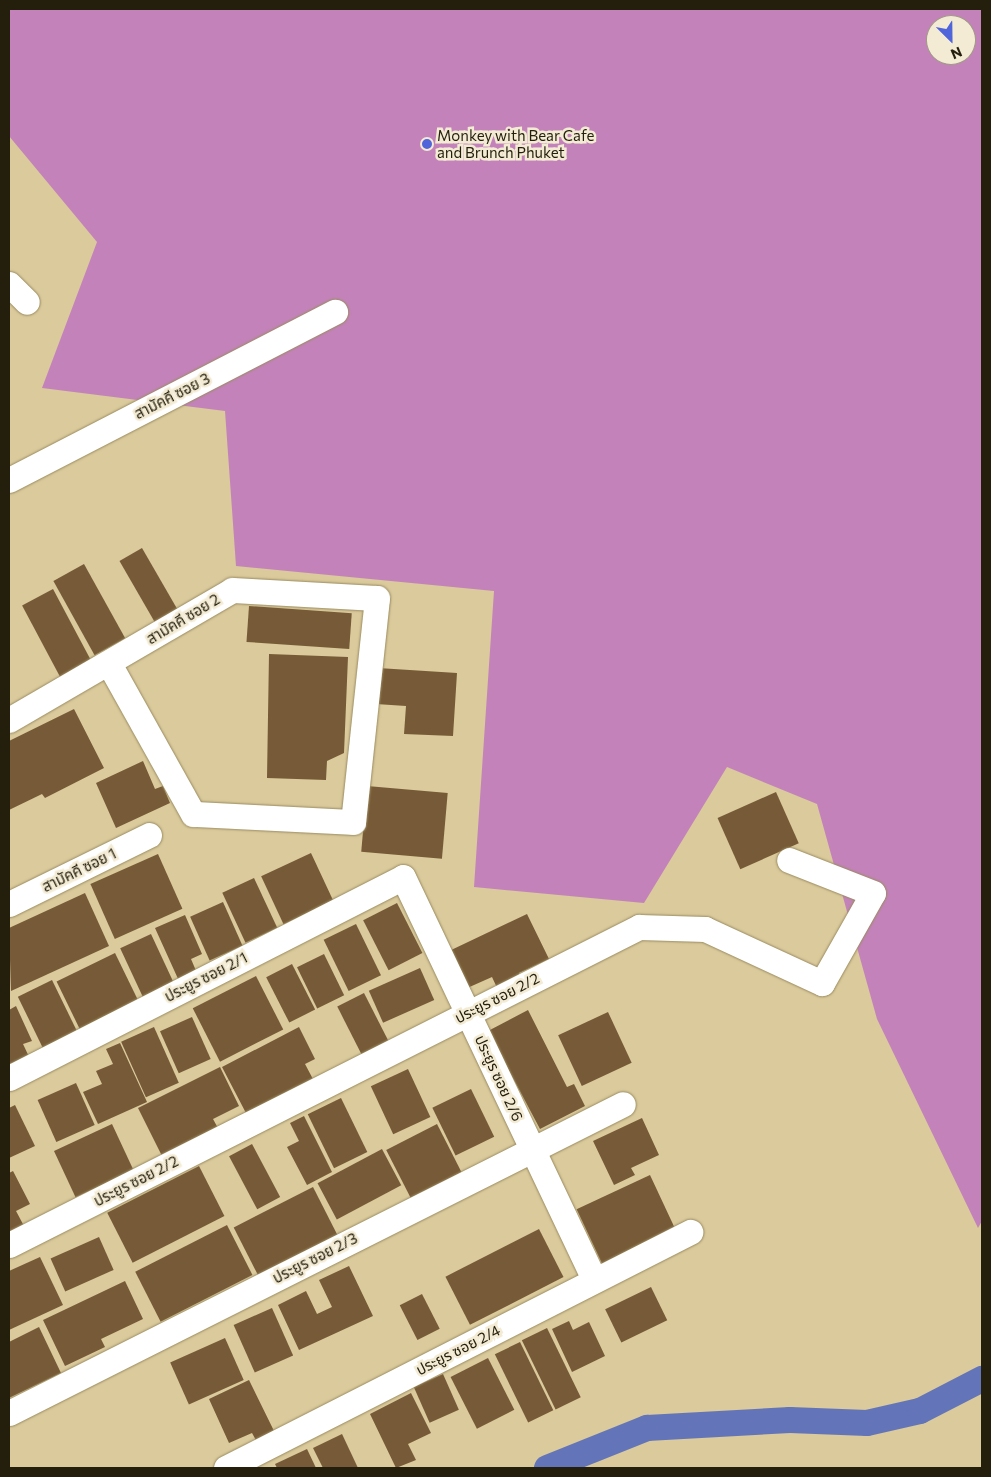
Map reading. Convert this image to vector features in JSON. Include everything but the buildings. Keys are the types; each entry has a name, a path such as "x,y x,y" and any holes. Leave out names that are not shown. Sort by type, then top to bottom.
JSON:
{"street":[{"path":"9,284 28,302"},
{"name":"สามัคคี ซอย 3","path":"9,480 335,312"},
{"name":"สามัคคี ซอย 2","path":"9,720 109,664 232,590 377,598 353,822 193,814 109,664"},
{"name":"สามัคคี ซอย 1","path":"9,904 149,835"},
{"name":"ประยูร ซอย 2/2","path":"9,1245 639,927 705,929 822,983 873,892 789,860"},
{"name":"ประยูร ซอย 2/6","path":"403,877 469,1012 594,1280"},
{"name":"ประยูร ซอย 2/1","path":"9,1078 403,877"},
{"name":"ประยูร ซอย 2/3","path":"9,1413 532,1148 623,1104"},
{"name":"ประยูร ซอย 2/4","path":"226,1468 690,1232"}],"shaded area":[{"path":"9,9 982,9 982,1221 978,1228 877,1019 817,804 727,767 644,903 474,887 494,591 236,566 225,411 42,388 97,242 9,136"}],"waterway":[{"path":"547,1468 647,1428 790,1420 867,1423 920,1411 982,1379"}],"place":[{"name":"Monkey with Bear Cafe and Brunch Phuket","path":"427,144"}]}
